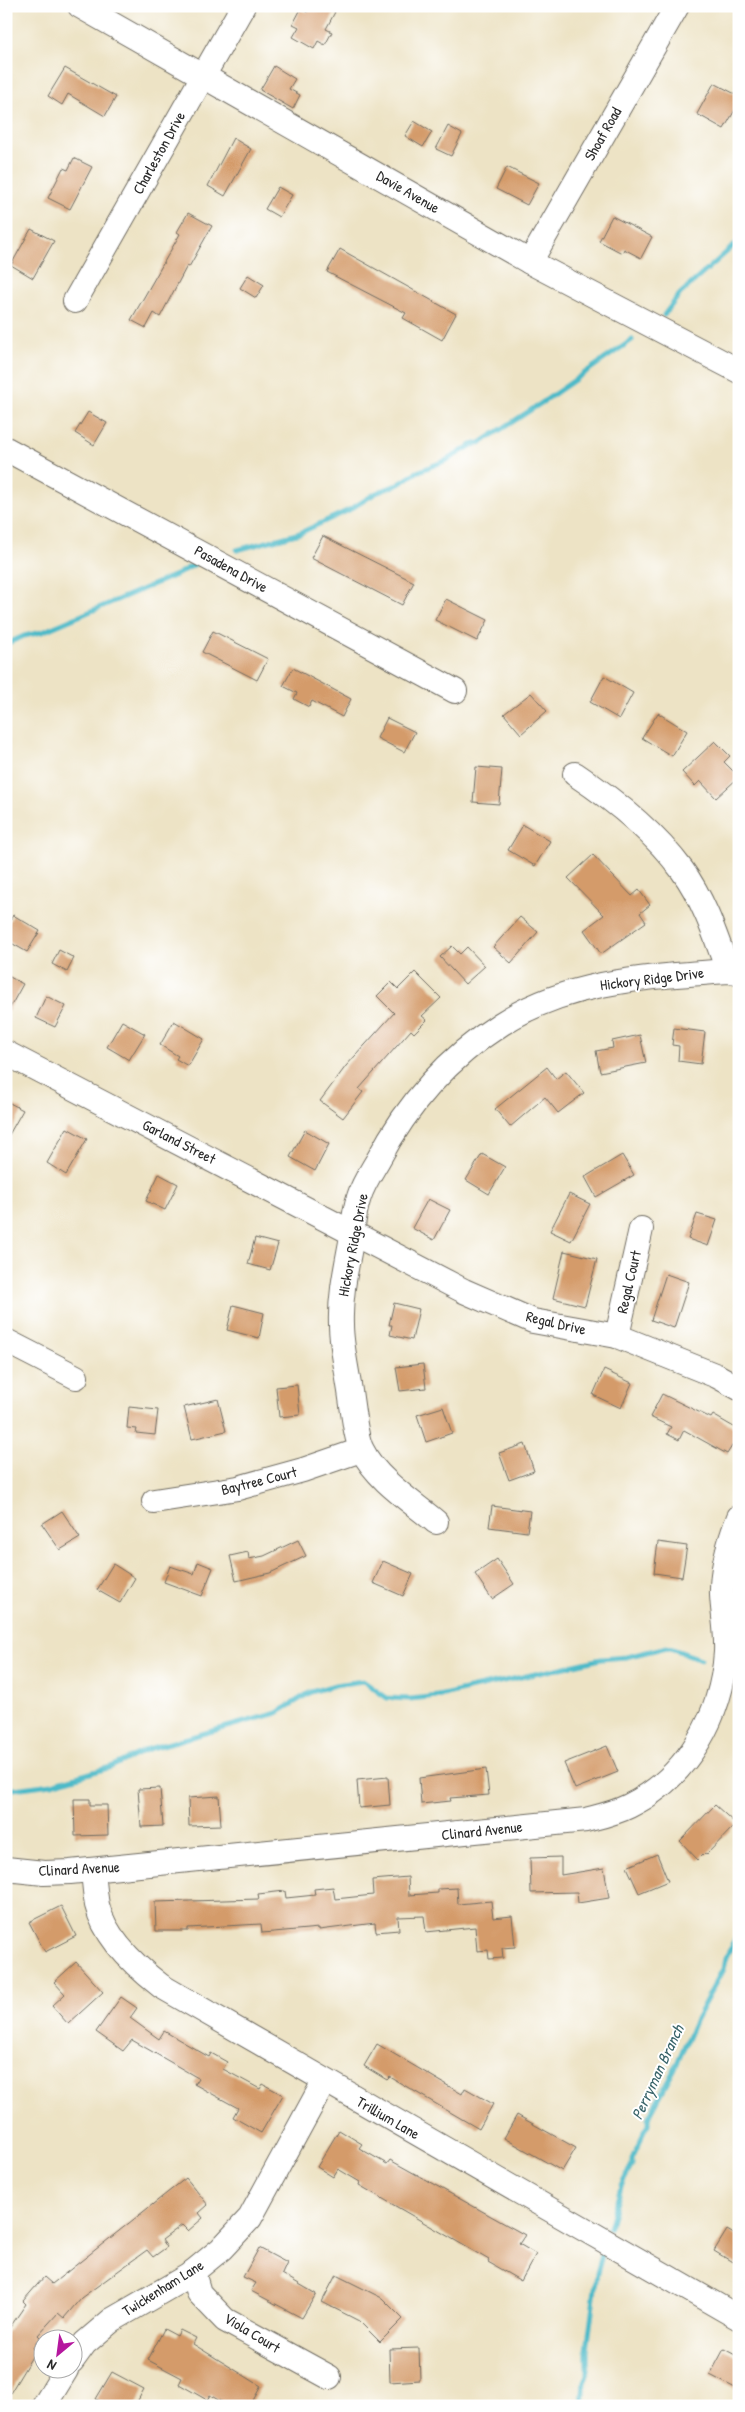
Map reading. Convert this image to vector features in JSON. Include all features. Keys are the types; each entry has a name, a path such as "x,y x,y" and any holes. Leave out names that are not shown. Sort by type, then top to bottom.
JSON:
{"street":[{"name":"Davie Avenue","path":"80,6 530,262 739,371"},
{"name":"Charleston Drive","path":"75,301 243,6"},
{"name":"Shoaf Road","path":"530,262 676,6"},
{"name":"Pasadena Drive","path":"6,449 455,691"},
{"path":"575,774 605,794 629,814 663,847 683,871 695,891 734,972"},
{"name":"Hickory Ridge Drive","path":"436,1522 384,1479 361,1450 345,1364 341,1324 342,1294 358,1198 391,1135 413,1102 469,1047 501,1024 543,1003 596,986 634,979 734,972"},
{"name":"Garland Street","path":"6,1053 352,1231"},
{"name":"Regal Court","path":"617,1336 641,1229"},
{"name":"Regal Drive","path":"352,1231 464,1291 533,1321 617,1336 717,1376 739,1388"},
{"path":"6,1341 76,1376"},
{"name":"Baytree Court","path":"154,1501 238,1488 303,1470 361,1450"},
{"name":"Clinard Avenue","path":"6,1869 44,1873 93,1870 586,1820 631,1805 655,1789 676,1771 692,1752 708,1726 719,1698 726,1649 722,1593 724,1567 729,1542 739,1517"},
{"name":"Trillium Lane","path":"93,1870 97,1906 123,1951 140,1970 175,1996 739,2318"},
{"name":"Twickenham Lane","path":"82,2348 112,2320 193,2272 221,2249 250,2218 324,2082"},
{"name":"Viola Court","path":"193,2272 199,2293 225,2320 329,2377"},
{"path":"44,2406 60,2380"}],"building":[{"path":"310,6 325,6 335,12 326,29 332,32 325,45 318,41 314,49 293,37 299,27 293,24 301,9 307,12"},
{"path":"274,66 295,79 289,89 300,95 293,109 260,90"},
{"path":"65,68 116,97 105,116 68,94 62,105 48,96"},
{"path":"714,83 739,96 739,103 724,129 697,114"},
{"path":"414,121 432,132 423,147 405,136"},
{"path":"448,126 462,134 451,156 436,149"},
{"path":"233,138 251,149 225,196 208,186"},
{"path":"74,158 92,167 70,209 48,198 63,168 68,170"},
{"path":"507,167 539,183 527,205 496,189"},
{"path":"278,187 292,195 279,217 265,209"},
{"path":"188,213 212,226 189,267 187,266 160,317 154,313 146,328 131,320 180,234 177,232"},
{"path":"612,216 652,237 641,258 624,249 622,253 599,241"},
{"path":"31,229 54,241 33,278 11,265"},
{"path":"340,249 456,314 442,340 403,318 406,313 327,272"},
{"path":"248,275 264,285 256,298 240,288"},
{"path":"88,412 107,423 94,445 75,433"},
{"path":"323,536 414,582 402,605 311,558"},
{"path":"446,599 488,620 477,641 435,620"},
{"path":"213,631 268,659 257,680 202,652"},
{"path":"293,668 351,699 342,717 312,701 309,707 294,699 297,693 283,686"},
{"path":"604,676 633,693 619,719 590,702"},
{"path":"531,693 547,711 521,734 504,714"},
{"path":"658,713 687,731 672,756 642,738"},
{"path":"387,718 415,732 404,752 377,738"},
{"path":"715,741 730,756 724,762 739,777 716,798 700,781 695,786 682,772"},
{"path":"476,767 502,769 499,804 473,802"},
{"path":"523,825 550,841 535,866 508,850"},
{"path":"593,855 632,896 639,890 650,905 640,913 646,922 601,954 584,930 604,915 568,878"},
{"path":"13,915 40,931 27,952 6,940 6,927"},
{"path":"520,917 538,932 511,963 493,947"},
{"path":"452,946 460,954 467,947 485,966 465,984 440,957"},
{"path":"59,950 74,958 67,972 52,964"},
{"path":"415,972 441,998 422,1016 427,1020 414,1033 411,1030 359,1089 363,1092 343,1118 320,1101 346,1066 394,1013 377,996 391,982 398,989"},
{"path":"6,975 23,984 6,1015"},
{"path":"46,996 66,1006 55,1027 36,1018"},
{"path":"122,1021 145,1034 129,1060 107,1047"},
{"path":"174,1021 204,1039 188,1066 176,1059 178,1056 160,1045"},
{"path":"674,1028 705,1032 701,1064 678,1061 679,1046 672,1045"},
{"path":"640,1035 646,1063 600,1072 596,1051 613,1048 612,1041"},
{"path":"547,1067 556,1079 566,1071 584,1093 558,1113 545,1097 510,1127 495,1109"},
{"path":"6,1101 23,1110 6,1140"},
{"path":"67,1128 87,1139 66,1175 47,1163"},
{"path":"305,1130 329,1144 315,1171 290,1157"},
{"path":"482,1154 505,1167 489,1194 466,1180"},
{"path":"622,1155 634,1175 596,1197 585,1177"},
{"path":"159,1174 178,1184 165,1210 146,1201"},
{"path":"569,1194 590,1204 571,1241 550,1231"},
{"path":"428,1199 450,1210 434,1240 412,1228"},
{"path":"697,1214 717,1220 708,1246 688,1239"},
{"path":"255,1238 278,1244 270,1270 248,1264"},
{"path":"564,1251 597,1259 585,1306 553,1298"},
{"path":"666,1274 689,1282 674,1328 651,1320"},
{"path":"394,1303 419,1309 412,1340 390,1335 392,1325 389,1325"},
{"path":"233,1305 264,1313 259,1338 227,1330"},
{"path":"423,1364 426,1388 400,1391 396,1367"},
{"path":"604,1370 632,1383 621,1408 593,1395"},
{"path":"297,1385 300,1415 279,1417 276,1387"},
{"path":"662,1394 711,1418 713,1415 739,1430 739,1435 727,1454 684,1430 679,1440 667,1434 671,1427 650,1417"},
{"path":"218,1399 226,1431 192,1439 184,1407"},
{"path":"129,1407 158,1410 155,1435 136,1433 137,1429 127,1428"},
{"path":"443,1407 452,1433 426,1442 417,1415"},
{"path":"525,1444 534,1471 509,1480 499,1453"},
{"path":"492,1506 530,1511 527,1532 489,1527"},
{"path":"62,1511 80,1538 60,1550 42,1524"},
{"path":"298,1540 306,1556 270,1573 236,1581 230,1556 248,1552 249,1559 264,1556"},
{"path":"658,1542 687,1546 682,1577 654,1573"},
{"path":"497,1559 514,1584 492,1599 475,1574"},
{"path":"383,1561 413,1574 403,1596 373,1583"},
{"path":"198,1562 213,1568 202,1596 164,1582 170,1566 194,1574"},
{"path":"113,1564 135,1578 120,1603 97,1590"},
{"path":"607,1746 618,1772 575,1789 564,1763"},
{"path":"486,1769 489,1795 450,1798 451,1801 421,1804 419,1778"},
{"path":"388,1777 390,1805 359,1808 357,1780"},
{"path":"160,1788 163,1826 141,1827 138,1789"},
{"path":"219,1796 221,1825 189,1826 188,1798"},
{"path":"74,1799 90,1799 90,1805 107,1805 108,1835 75,1836"},
{"path":"715,1805 736,1824 706,1855 705,1853 698,1860 680,1841"},
{"path":"657,1854 668,1881 639,1893 627,1867"},
{"path":"561,1857 561,1875 604,1868 609,1898 578,1903 577,1892 531,1893 530,1858"},
{"path":"408,1877 409,1895 438,1893 438,1889 457,1888 458,1904 491,1901 493,1918 512,1916 515,1947 502,1948 503,1958 489,1959 488,1950 477,1951 475,1927 426,1932 424,1916 398,1917 399,1930 376,1932 375,1923 319,1930 319,1928 262,1933 261,1924 188,1928 188,1931 156,1931 155,1902 259,1899 258,1894 285,1891 286,1898 315,1895 314,1889 333,1887 335,1899 373,1895 372,1880"},
{"path":"61,1906 76,1936 45,1952 29,1922"},
{"path":"76,1962 103,1992 68,2024 52,2006 65,1994 54,1982"},
{"path":"121,1997 137,2008 130,2018 159,2039 164,2031 209,2057 211,2053 227,2062 223,2069 260,2089 263,2084 283,2095 261,2133 233,2117 238,2108 194,2084 198,2078 132,2040 123,2051 96,2032"},
{"path":"377,2044 462,2094 465,2088 493,2104 479,2129 390,2077 387,2080 364,2066"},
{"path":"517,2115 576,2148 562,2171 504,2138"},
{"path":"339,2130 362,2144 359,2148 387,2164 390,2160 525,2235 519,2244 536,2254 521,2281 488,2262 489,2260 359,2185 360,2182 338,2169 333,2177 317,2167"},
{"path":"186,2178 208,2205 199,2213 203,2218 188,2231 182,2225 162,2240 167,2247 153,2257 147,2250 81,2298 64,2318 58,2313 43,2330 32,2330 32,2357 6,2400 6,2333 26,2304 23,2301 44,2277 52,2284"},
{"path":"727,2230 739,2237 739,2266 714,2251"},
{"path":"259,2248 287,2263 282,2274 316,2294 302,2318 251,2291 256,2283 243,2277"},
{"path":"336,2275 382,2298 403,2319 380,2342 359,2321 322,2302"},
{"path":"164,2329 177,2336 180,2330 196,2338 193,2344 261,2386 250,2406 228,2406 210,2395 207,2400 179,2384 182,2378 148,2360"},
{"path":"419,2348 420,2380 390,2382 389,2349"},
{"path":"724,2349 739,2357 739,2390 710,2375"},
{"path":"112,2372 144,2389 135,2406 108,2406 96,2399"}],"waterway":[{"path":"664,315 680,294 739,241"},
{"path":"237,550 300,533 349,510 376,493 399,484 417,472 447,460 472,445 480,443 632,340"},
{"path":"6,644 24,636 42,632 178,574 195,564"},
{"path":"6,1790 52,1784 111,1767 148,1749 277,1713 311,1692 335,1685 363,1681 387,1698 410,1699 438,1696 601,1659 626,1657 667,1647 701,1659"},
{"name":"Perryman Branch","path":"609,2228 621,2186 632,2165 632,2159 648,2125 648,2118 675,2068 696,2019 723,1969 726,1957 739,1932"},
{"name":"Perryman Branch","path":"582,2406 597,2273 602,2255"}]}
